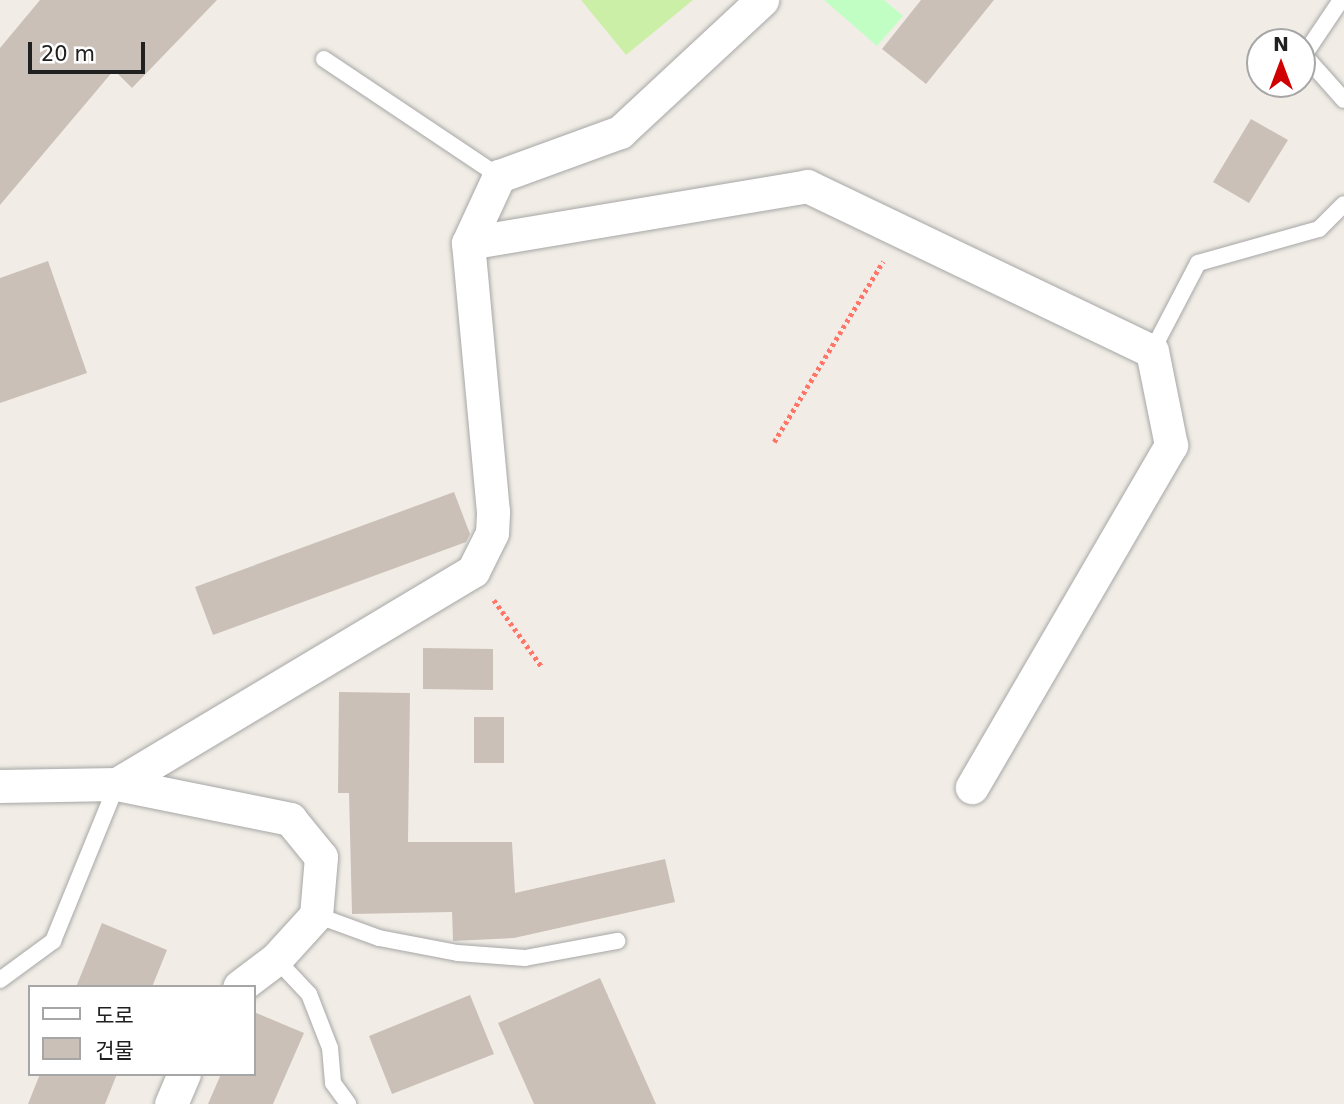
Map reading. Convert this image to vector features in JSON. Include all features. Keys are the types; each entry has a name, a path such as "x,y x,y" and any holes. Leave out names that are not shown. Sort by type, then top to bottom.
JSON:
{"street":[{"path":"117,784 473,571 492,533 493,512 468,243 499,176 620,132 762,0"},
{"path":"468,243 807,186 1152,351 1171,445 972,787"},
{"path":"0,786 117,784 290,819 321,857 316,915 276,959 242,985"},
{"path":"170,1104 183,1076"}],"lane":[{"path":"1341,0 1304,55 1344,100"},
{"path":"324,59 499,176"},
{"path":"1152,351 1198,262 1319,229 1344,204"},
{"path":"0,980 53,941 117,784"},
{"path":"316,915 379,938 458,953 525,958 617,941"},
{"path":"276,959 309,994 330,1048 333,1083 348,1104"}],"path":[{"path":"774,442 901,231"},
{"path":"473,571 542,667"}],"green space":[{"path":"581,0 693,0 626,55"},
{"path":"824,0 884,0 903,16 877,46"}],"building":[{"path":"40,0 217,0 132,88 114,70 0,205 0,48"},
{"path":"921,0 994,0 926,84 882,49"},
{"path":"1251,119 1288,140 1249,203 1213,182"},
{"path":"48,261 87,373 0,403 0,278"},
{"path":"454,492 470,534 466,542 213,635 195,587"},
{"path":"423,648 493,649 493,690 423,689"},
{"path":"339,692 410,693 408,842 512,842 515,893 665,859 675,902 514,938 453,941 452,912 352,914 349,793 338,793"},
{"path":"474,717 504,717 504,763 474,763"},
{"path":"102,923 167,950 153,985 77,985"},
{"path":"600,978 656,1104 534,1104 498,1023"},
{"path":"470,995 494,1054 392,1094 369,1036"},
{"path":"256,1013 304,1033 273,1104 208,1104 220,1076 256,1076"},
{"path":"39,1076 116,1076 105,1104 28,1104"}]}
